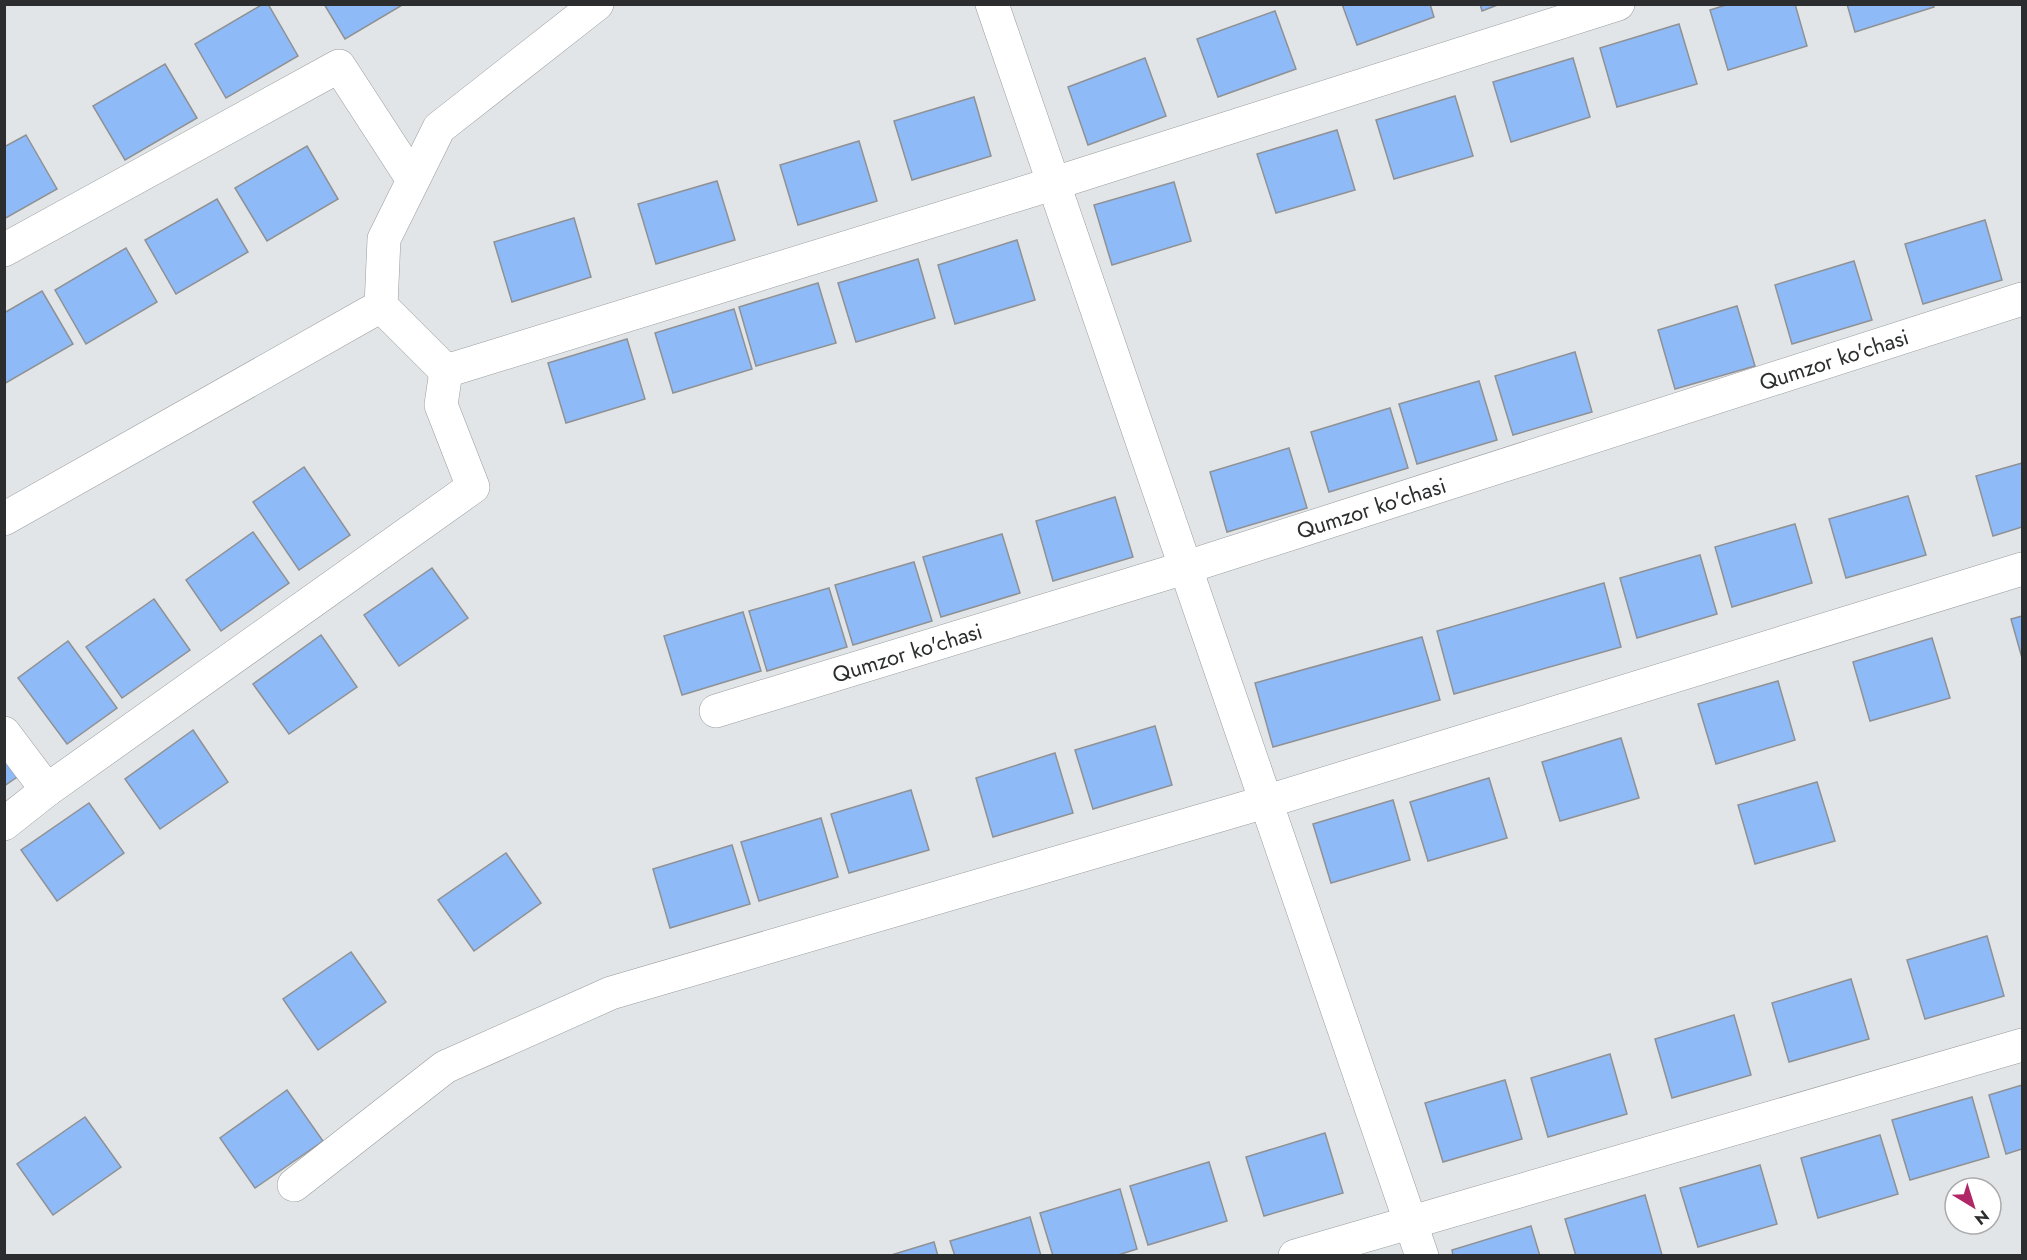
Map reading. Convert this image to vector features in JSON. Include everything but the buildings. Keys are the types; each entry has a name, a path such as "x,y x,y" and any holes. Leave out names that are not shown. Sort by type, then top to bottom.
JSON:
{"street":[{"path":"446,372 381,306 384,239 439,128 597,4"},
{"path":"992,4 1422,1256"},
{"path":"446,372 1052,184 1618,4"},
{"path":"4,250 339,66 413,180"},
{"name":"Qumzor ko'chasi","path":"716,711 1184,568 2022,299"},
{"path":"4,519 381,306"},
{"path":"4,824 47,790 473,488 441,405 446,372"},
{"path":"294,1185 445,1067 611,993 1265,802 2022,569"},
{"path":"4,733 47,790"},
{"path":"1295,1256 2022,1045"}]}
